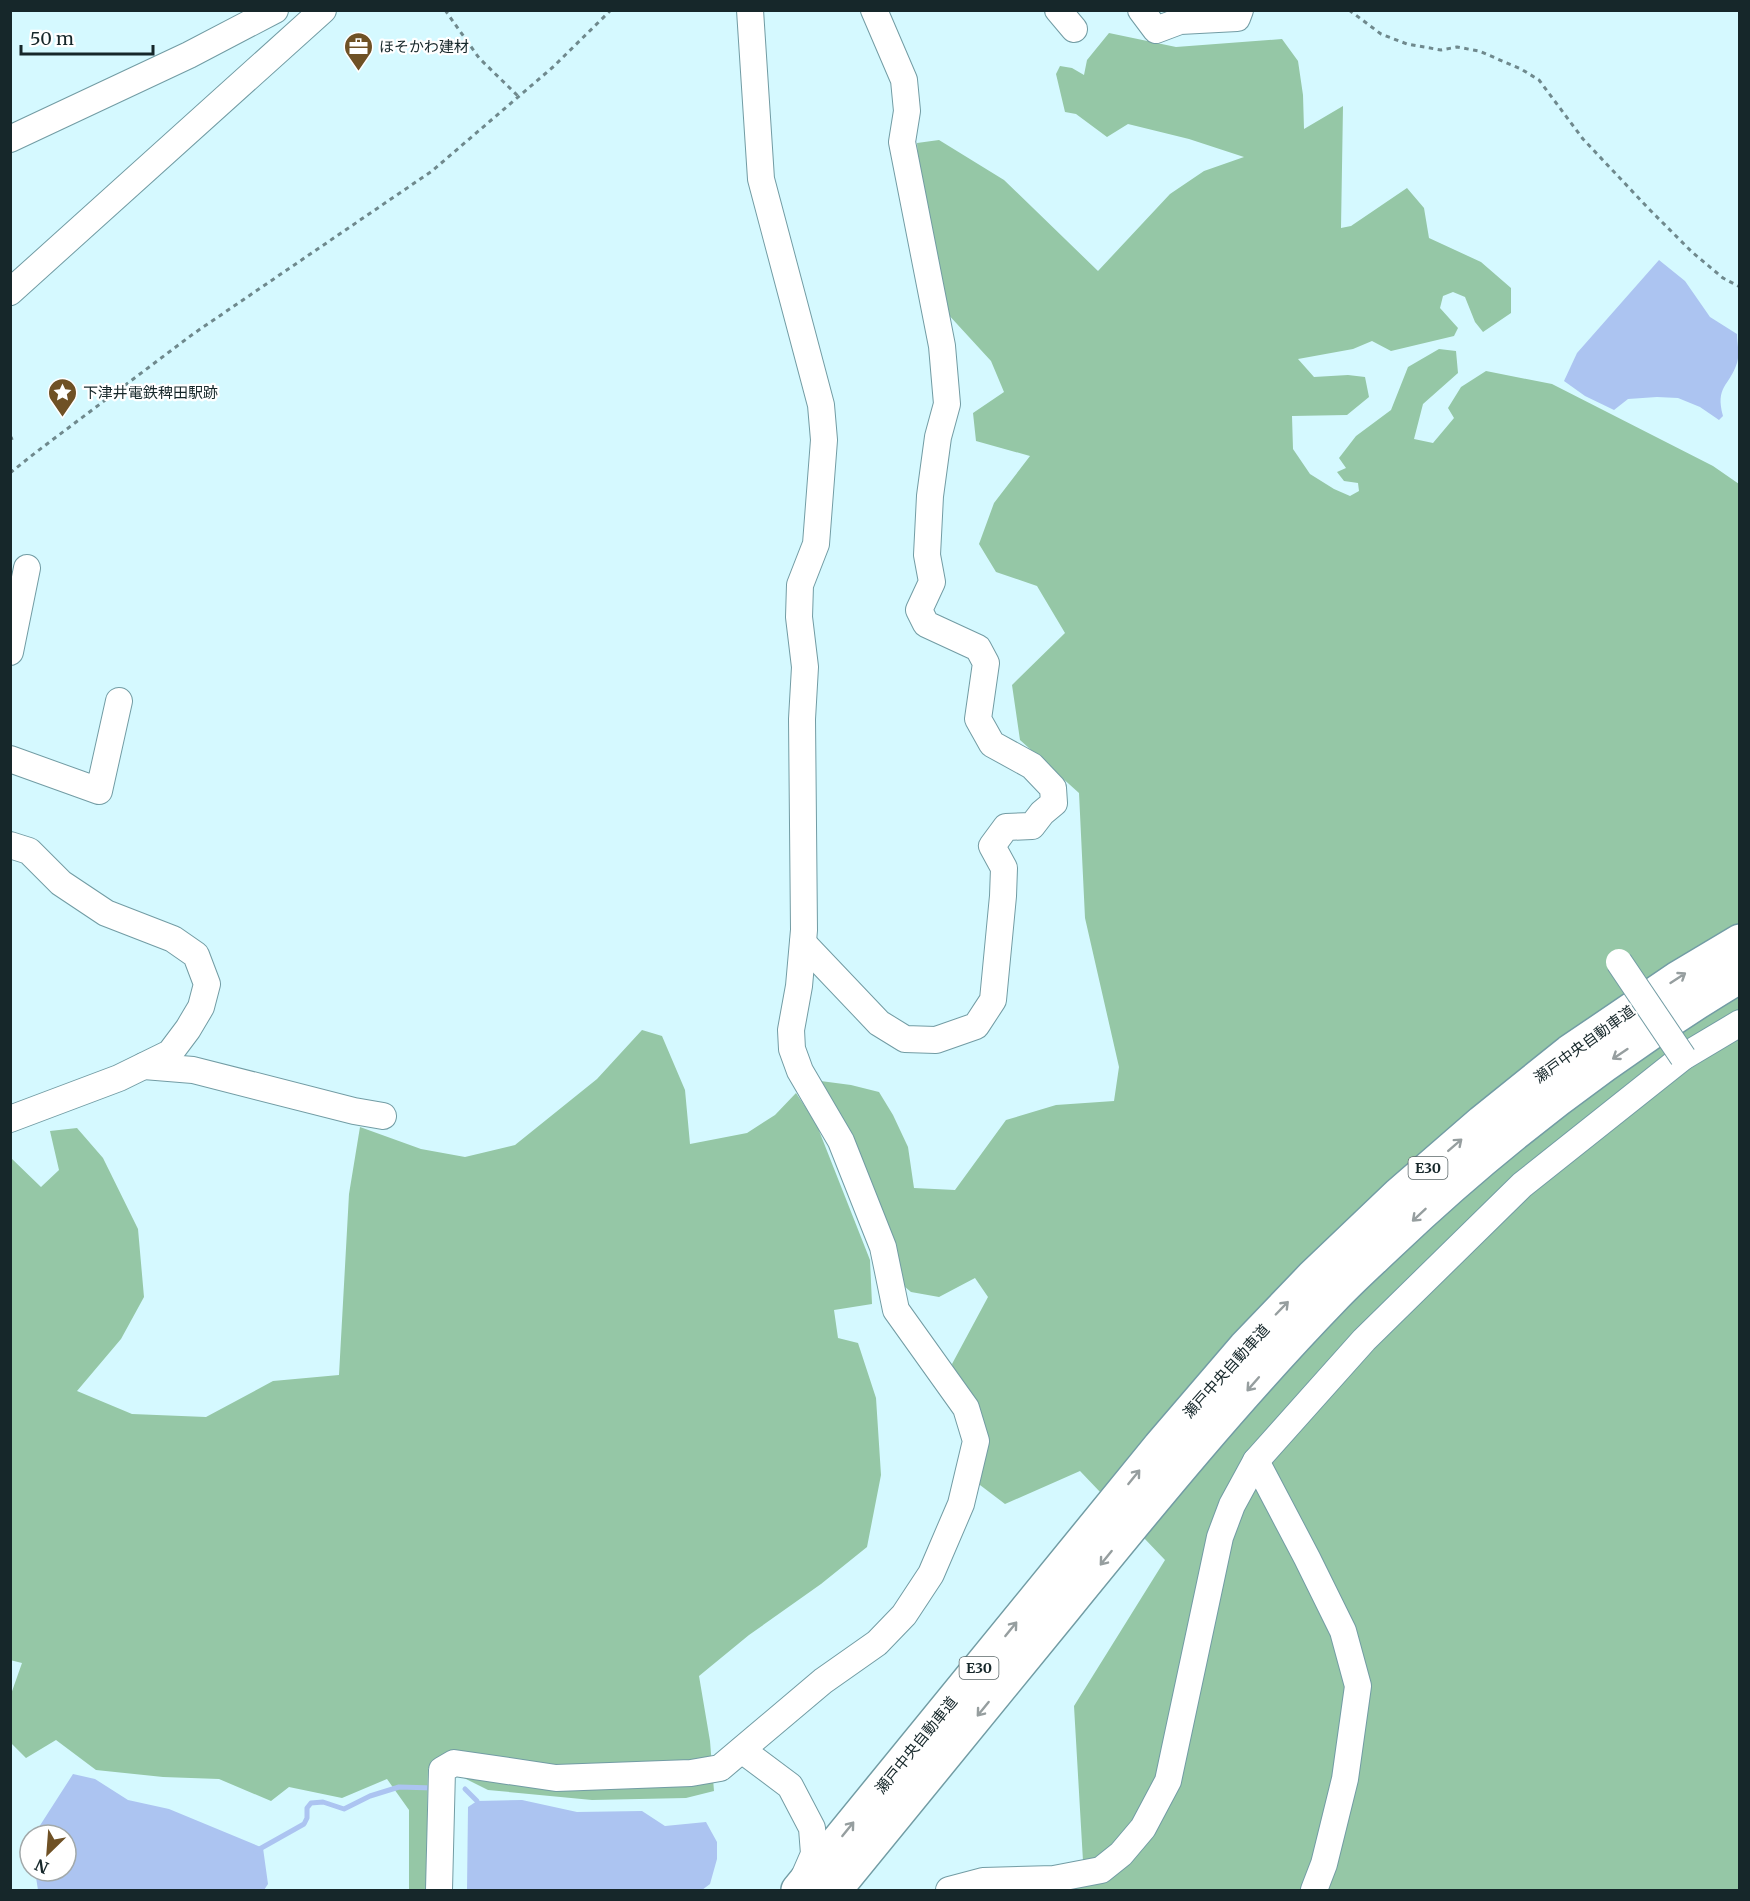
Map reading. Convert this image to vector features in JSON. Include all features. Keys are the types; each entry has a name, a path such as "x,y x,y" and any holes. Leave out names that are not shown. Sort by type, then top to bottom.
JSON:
{"highway":[{"name":"瀬戸中央自動車道","path":"835,1890 1171,1455 1260,1331 1313,1276 1399,1194 1482,1122 1569,1052 1678,978 1740,941"},
{"name":"瀬戸中央自動車道","path":"798,1890 1171,1455 1269,1366 1335,1296 1420,1215 1500,1144 1588,1076 1696,1002 1740,976"}],"street":[{"path":"10,139 189,55 275,10"},
{"path":"10,292 322,10"},
{"path":"439,1890 442,1770 454,1763 556,1778 691,1773 720,1768 823,1681 877,1643 904,1615 930,1574 961,1504 976,1441 966,1408 896,1310 883,1247 841,1141 800,1071 792,1049 791,1030 800,986 803,943 805,850 802,719 805,667 799,617 800,585 816,544 824,440 821,405 761,179 750,10"},
{"path":"803,943 879,1023 905,1039 936,1040 976,1026 993,1000 1003,896 1004,868 992,846 1006,827 1032,825 1054,803 1053,788 1032,766 992,744 978,719 986,663 978,648 926,624 919,610 932,582 927,555 930,496 938,437 947,404 942,346 902,142 907,111 904,80 874,10"},
{"path":"1141,10 1156,30 1180,21 1237,18 1240,10"},
{"path":"10,652 27,568"},
{"path":"10,759 99,791 119,701"},
{"path":"10,845 29,851 61,883 106,913 173,939 196,955 207,984 201,1007 170,1053 119,1077 10,1119"},
{"path":"1619,962 1683,1058"},
{"path":"949,1890 983,1881 1054,1879 1101,1870 1121,1854 1143,1828 1168,1781 1220,1537 1232,1505 1256,1461 1364,1340 1522,1185 1683,1058 1740,1023"},
{"path":"144,1066 193,1070 354,1111 383,1116"},
{"path":"1256,1461 1343,1631 1358,1686 1345,1779 1324,1864 1314,1890"},
{"path":"742,1750 790,1786 812,1828 814,1854 800,1884 792,1890"}],"path":[{"path":"445,10 479,58 518,96"},
{"path":"10,473 193,334 432,171 553,67 611,10"},
{"path":"1349,10 1382,34 1407,44 1441,50 1457,47 1479,51 1521,69 1539,80 1583,139 1649,209 1692,252 1723,278 1740,287"}],"green space":[{"path":"1109,33 1176,47 1282,39 1298,61 1303,95 1304,129 1343,106 1341,228 1351,226 1407,188 1424,208 1429,238 1481,262 1511,288 1511,313 1483,332 1475,322 1465,297 1453,292 1443,296 1440,308 1458,328 1454,336 1391,351 1372,341 1353,349 1298,359 1314,377 1348,375 1365,377 1369,397 1347,415 1292,416 1293,449 1310,474 1350,496 1359,491 1358,483 1344,481 1337,472 1346,468 1339,458 1356,436 1391,410 1408,367 1439,349 1456,351 1458,373 1423,404 1414,439 1433,443 1454,418 1448,408 1461,387 1486,371 1552,384 1713,466 1739,484 1739,1890 982,1890 1083,1861 1074,1706 1165,1560 1080,1471 1005,1504 976,1482 983,1441 952,1364 988,1297 975,1278 939,1297 911,1292 898,1281 813,1080 851,1085 879,1092 908,1147 914,1188 955,1190 1006,1120 1056,1105 1114,1101 1119,1067 1085,918 1079,793 1020,740 1012,685 1065,633 1037,586 996,572 979,544 994,503 1030,456 976,441 973,413 1004,392 991,361 946,312 919,177 917,143 939,140 1004,180 1098,271 1170,194 1204,171 1244,157 1189,139 1128,124 1107,137 1076,114 1065,112 1056,74 1060,66 1072,68 1084,75 1087,60"},
{"path":"642,1030 662,1036 685,1090 690,1144 747,1133 775,1115 796,1093 816,1123 870,1260 872,1304 834,1310 838,1338 858,1343 876,1398 881,1475 867,1547 821,1584 749,1635 699,1676 710,1741 714,1791 686,1798 592,1800 488,1790 460,1776 428,1768 426,1890 409,1890 409,1810 387,1779 342,1798 289,1787 271,1801 219,1779 163,1777 96,1770 56,1740 26,1758 11,1743 10,1697 22,1663 10,1660 11,1158 41,1187 59,1170 50,1131 77,1128 103,1158 138,1229 144,1297 121,1339 77,1391 132,1414 206,1417 273,1381 339,1375 349,1194 360,1127 421,1149 465,1157 515,1145 597,1079"}],"water":[{"path":"1659,260 1685,281 1710,317 1737,334 1738,360 1722,392 1723,416 1719,420 1700,407 1678,398 1628,399 1614,410 1585,396 1564,381 1577,353"},
{"path":"73,1774 95,1779 128,1800 169,1809 263,1848 268,1884 264,1890 38,1890 37,1883 78,1883 78,1823 42,1823"},
{"path":"522,1800 577,1812 642,1811 665,1826 706,1822 717,1842 717,1859 710,1884 702,1890 467,1890 468,1807 477,1801"}],"waterway":[{"path":"256,1851 304,1824 307,1818 307,1808 311,1803 323,1802 344,1809 370,1796 399,1787 434,1788"},
{"path":"465,1789 477,1801"}],"place":[{"name":"ほそかわ建材","path":"358,72"},
{"name":"下津井電鉄稗田駅跡","path":"62,418"}]}
